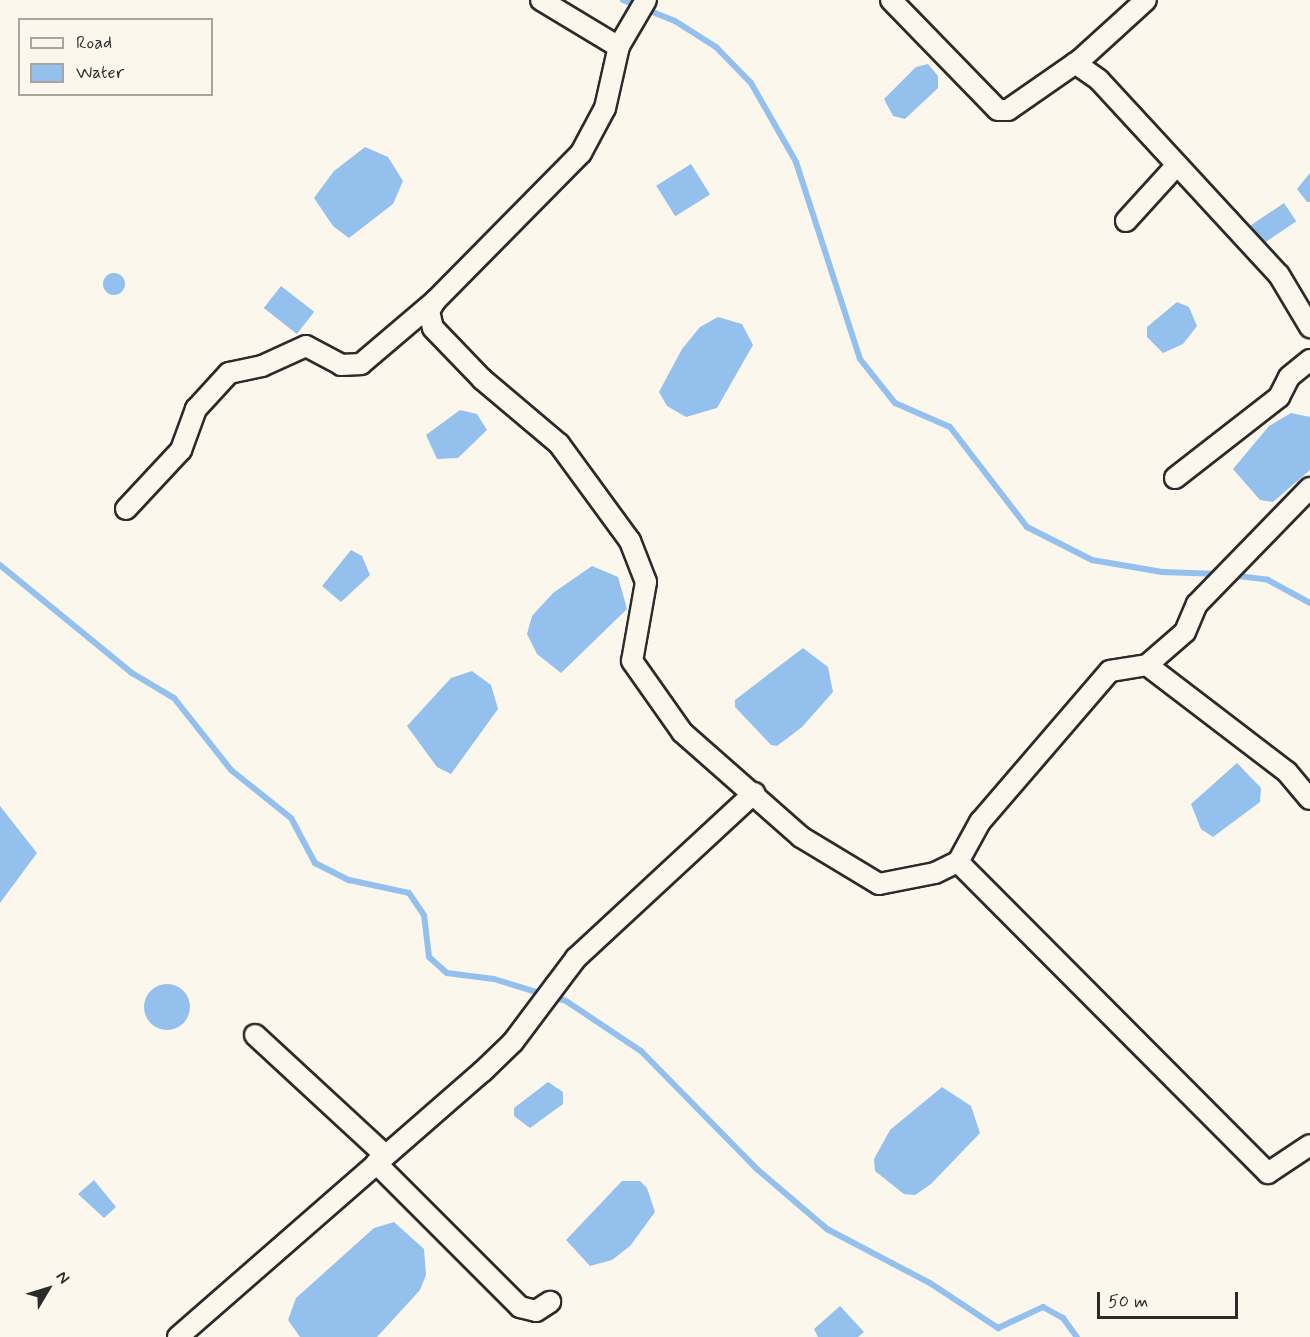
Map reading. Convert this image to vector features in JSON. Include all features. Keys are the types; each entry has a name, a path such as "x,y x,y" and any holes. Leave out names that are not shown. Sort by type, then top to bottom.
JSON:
{"street":[{"path":"541,0 619,47"},
{"path":"126,509 181,450 196,409 229,373 262,366 306,346 341,365 361,364 435,301 581,153 605,108 619,47 646,0"},
{"path":"891,0 998,110 1008,110 1075,63 1146,0"},
{"path":"1075,63 1098,80 1279,275 1310,327"},
{"path":"1126,221 1177,165"},
{"path":"435,301 429,311 436,333 559,444 630,541 646,582 632,661 682,732 754,793 801,837 879,884 935,873 958,862 980,822 1110,671 1146,665 1185,632 1197,604 1310,488"},
{"path":"1175,478 1279,397 1289,377 1310,360"},
{"path":"1146,665 1287,772 1310,799"},
{"path":"178,1337 482,1072 537,1010 558,976 754,793"},
{"path":"958,862 1268,1173 1310,1145"},
{"path":"255,1035 381,1159 520,1307 536,1311 550,1302"}],"water":[{"path":"928,64 938,76 938,88 905,119 893,116 884,99 916,67"},
{"path":"365,147 388,157 403,181 393,204 349,238 333,226 314,198 334,171"},
{"path":"691,164 710,195 675,216 656,186"},
{"path":"1310,173 1310,202 1307,202 1297,189"},
{"path":"1284,203 1296,221 1263,244 1251,225"},
{"path":"114,273 122,276 125,284 122,292 114,295 106,292 103,284 106,276"},
{"path":"281,286 314,312 297,334 264,308"},
{"path":"1177,302 1189,307 1197,326 1183,344 1163,353 1147,337 1147,327"},
{"path":"718,317 742,324 753,345 717,408 686,417 667,406 659,392 682,349 700,327"},
{"path":"460,410 477,414 487,430 458,458 437,459 426,435"},
{"path":"1291,413 1310,417 1310,470 1273,502 1260,500 1233,469 1269,426"},
{"path":"351,550 362,556 370,575 341,602 322,586"},
{"path":"592,566 618,577 627,609 561,673 537,654 527,634 532,616 553,593"},
{"path":"803,648 828,667 833,692 802,727 777,746 771,745 735,707 735,700"},
{"path":"472,671 491,685 498,709 451,774 437,767 407,726 451,678"},
{"path":"1237,763 1261,788 1260,802 1213,837 1201,829 1191,804"},
{"path":"0,806 37,853 0,903"},
{"path":"167,984 183,991 190,1007 183,1023 167,1030 151,1023 144,1007 151,991"},
{"path":"548,1082 563,1092 563,1104 530,1128 514,1116 514,1108"},
{"path":"942,1087 971,1106 980,1133 931,1184 915,1195 904,1194 875,1171 874,1159 890,1130"},
{"path":"94,1180 116,1207 104,1218 78,1194"},
{"path":"622,1181 640,1181 647,1188 655,1212 630,1246 612,1260 590,1266 566,1240"},
{"path":"394,1222 424,1249 426,1275 420,1290 377,1337 300,1337 288,1320 296,1298 374,1228"},
{"path":"840,1306 864,1332 858,1337 818,1337 814,1329"}],"waterway":[{"path":"623,0 675,21 716,47 751,83 796,162 860,359 895,403 950,427 1027,527 1092,560 1162,572 1220,574"},
{"path":"0,565 132,673 174,698 231,770 291,818 315,863 349,880 409,893 424,915 429,957 447,973 494,979 566,1001 641,1051 758,1170 827,1229 930,1283 998,1328 1043,1307 1063,1318 1077,1337"},
{"path":"1230,575 1268,580 1310,603"}]}
